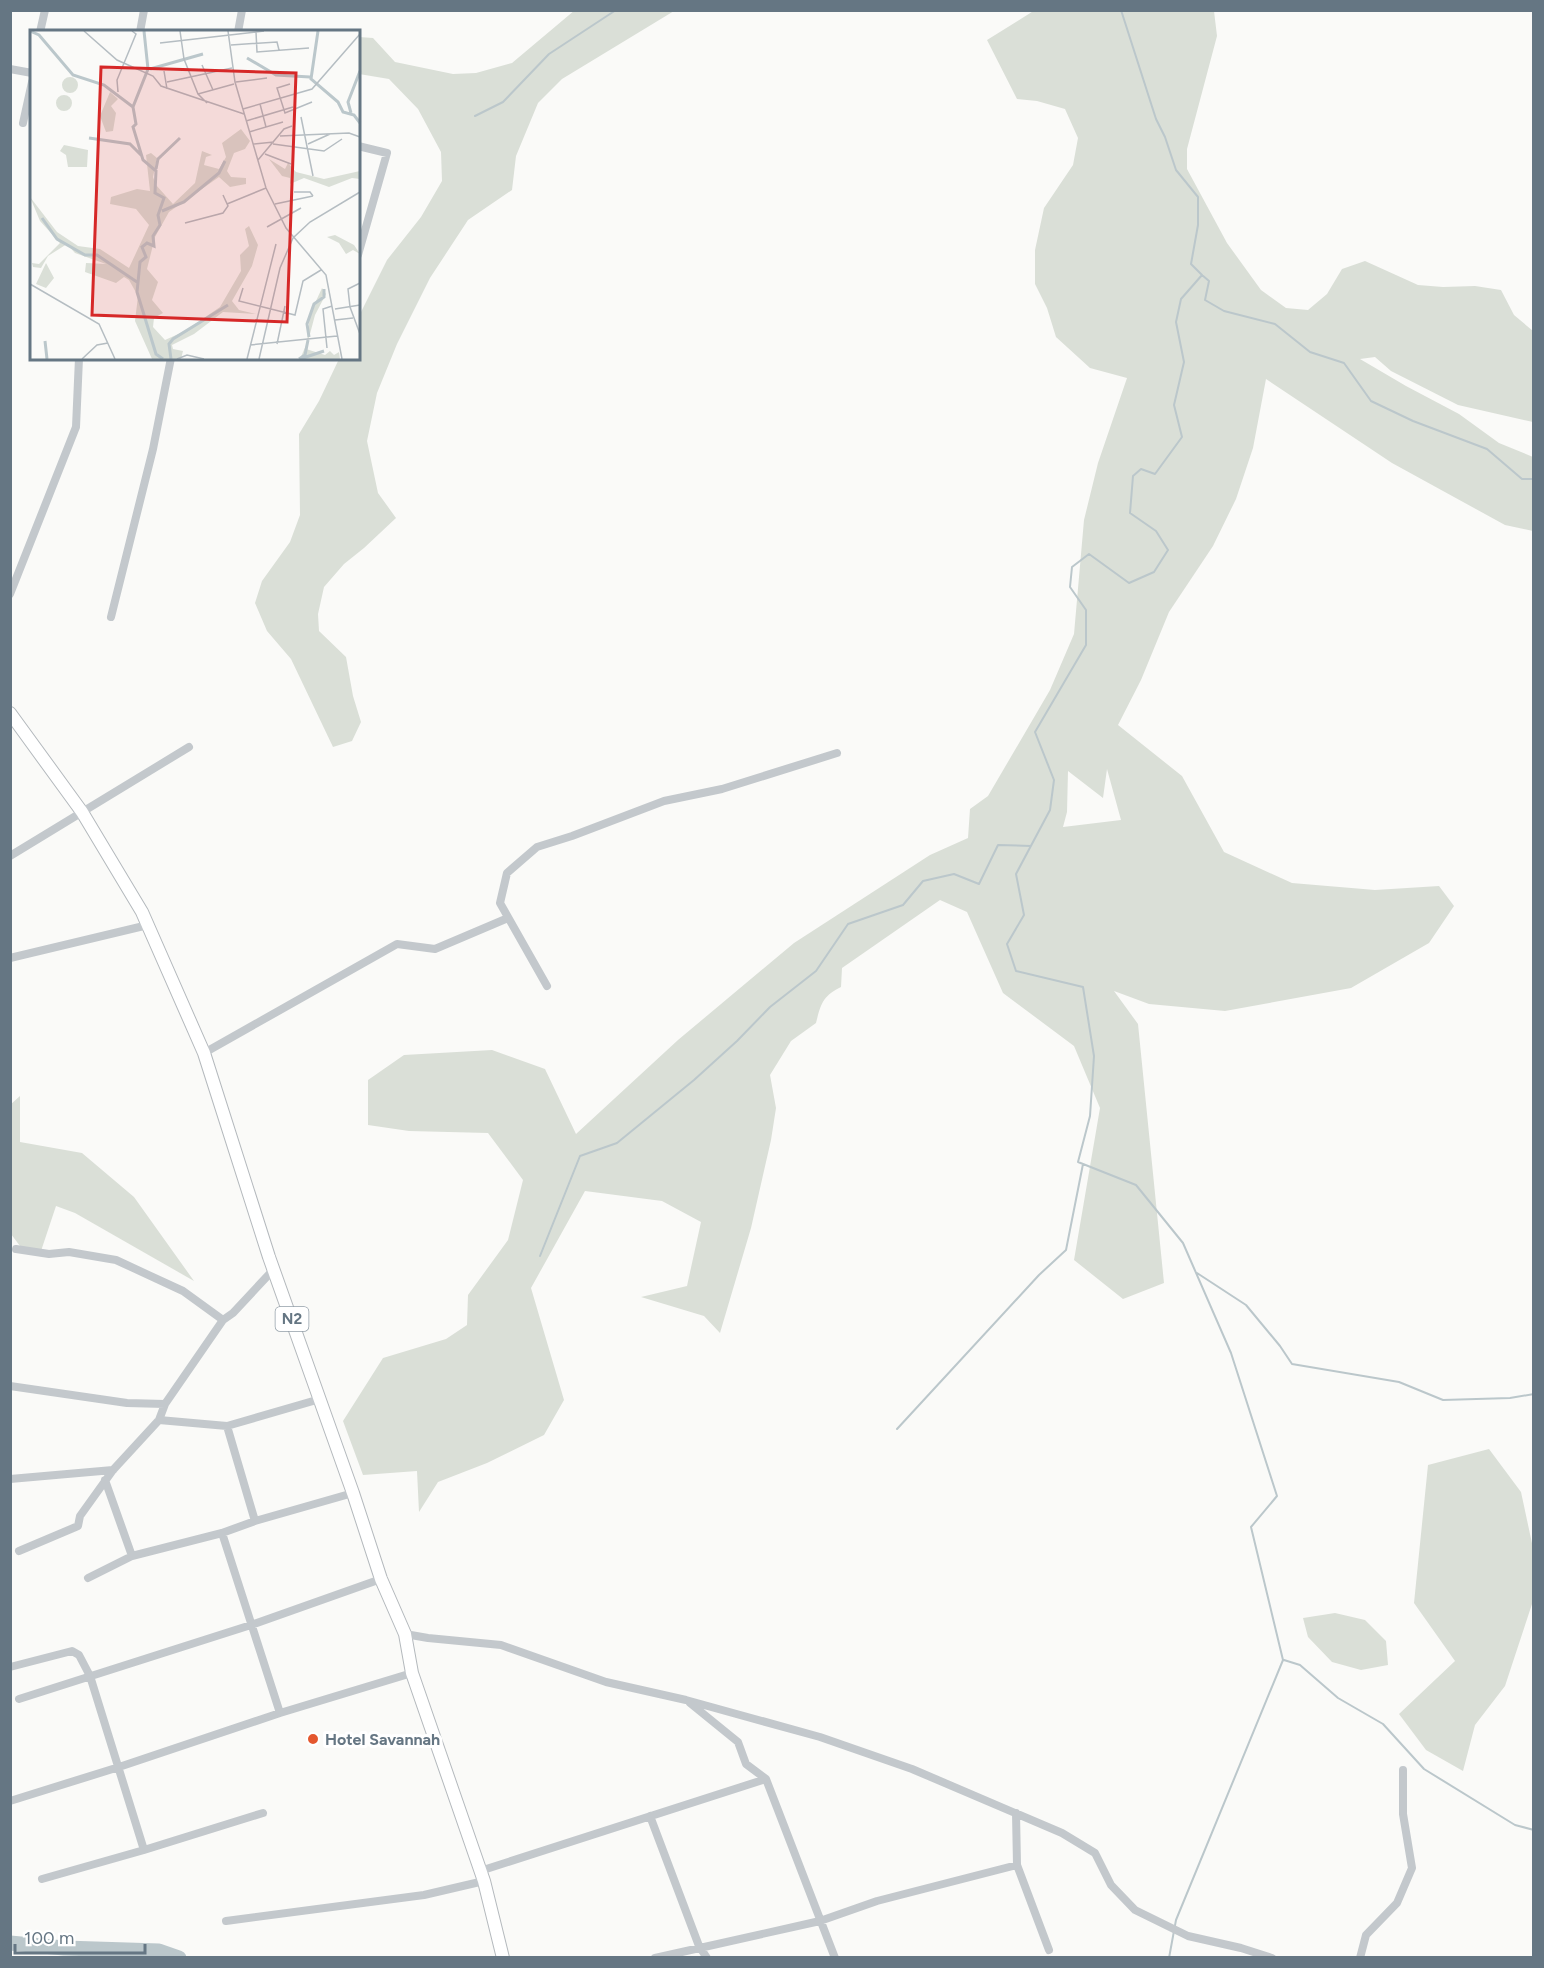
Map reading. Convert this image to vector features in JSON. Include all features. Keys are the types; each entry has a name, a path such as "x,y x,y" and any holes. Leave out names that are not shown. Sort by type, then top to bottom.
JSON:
{"highway":[{"name":"N2","path":"10,712 82,812 142,912 204,1053 269,1257 353,1493 381,1579 405,1634 412,1673 482,1876 503,1958"}],"street":[{"path":"40,30 45,10"},
{"path":"140,30 144,10"},
{"path":"238,30 242,10"},
{"path":"10,69 30,73"},
{"path":"23,123 30,91"},
{"path":"360,146 387,153 360,248"},
{"path":"10,594 76,426 79,360"},
{"path":"111,617 153,449 171,360"},
{"path":"10,856 189,747"},
{"path":"547,986 500,903 507,873 537,847 664,801 722,789 837,753"},
{"path":"204,1053 397,944 435,949 508,918"},
{"path":"10,958 148,925"},
{"path":"16,1249 49,1254 69,1252 116,1260 183,1291 223,1320"},
{"path":"19,1551 78,1526 80,1516 105,1480 159,1420 165,1404 223,1320 233,1313 274,1269"},
{"path":"10,1386 127,1404 165,1404"},
{"path":"159,1420 227,1426 320,1399"},
{"path":"227,1426 255,1521"},
{"path":"10,1479 113,1470"},
{"path":"105,1480 132,1556"},
{"path":"88,1578 132,1556 222,1533 255,1521 353,1493"},
{"path":"222,1533 280,1713"},
{"path":"19,1699 251,1625 381,1579"},
{"path":"405,1634 501,1645 606,1682 686,1700 820,1737 912,1769 1062,1833 1095,1853 1111,1885 1135,1910 1188,1936 1241,1947 1272,1958"},
{"path":"10,1666 72,1651 80,1655 90,1676 144,1850"},
{"path":"10,1801 280,1713 412,1673"},
{"path":"686,1700 738,1742 746,1764 766,1779 835,1958"},
{"path":"1360,1958 1366,1935 1396,1903 1412,1868 1403,1814 1403,1770"},
{"path":"226,1921 424,1895 650,1816 766,1779"},
{"path":"1016,1812 1017,1865 1049,1950"},
{"path":"42,1880 262,1813"},
{"path":"650,1816 699,1946 707,1958"},
{"path":"655,1958 699,1946 820,1921 877,1901 1017,1865"}],"shaded area":[{"path":"575,10 674,11 562,79 538,103 516,156 512,190 468,220 430,278 397,344 377,393 367,441 378,493 396,518 344,564 324,587 318,614 319,631 346,657 353,696 361,722 352,741 333,747 291,659 267,631 255,603 262,581 290,542 300,515 299,434 319,401 339,360 360,360 360,314 387,260 421,217 442,181 441,152 418,109 389,79 360,74 360,37 373,38 395,62 453,74 476,73 512,63"},
{"path":"1035,10 1214,11 1217,36 1187,149 1187,169 1227,243 1261,290 1286,308 1308,310 1327,294 1342,269 1365,261 1418,285 1475,286 1501,290 1514,315 1533,331 1533,422 1458,405 1391,371 1375,357 1360,359 1459,414 1499,443 1533,457 1533,531 1505,525 1392,463 1266,379 1253,448 1236,499 1213,546 1169,612 1141,680 1118,725 1182,776 1224,852 1292,883 1375,890 1439,886 1454,906 1429,943 1351,988 1225,1011 1149,1004 1114,991 1138,1024 1164,1283 1123,1299 1074,1260 1100,1108 1074,1046 1003,993 967,912 940,900 842,968 841,987 824,1001 816,1023 791,1041 770,1075 776,1108 771,1140 751,1228 720,1333 704,1316 641,1297 687,1286 701,1222 662,1201 585,1191 531,1288 564,1400 544,1435 487,1463 438,1482 419,1512 417,1471 363,1475 343,1421 383,1358 446,1339 467,1325 468,1295 508,1240 523,1180 488,1133 409,1131 368,1125 368,1080 404,1055 492,1050 545,1069 576,1134 678,1040 794,943 930,855 968,838 970,809 988,796 1050,690 1074,634 1084,520 1098,463 1127,378 1090,368 1056,337 1047,308 1035,284 1035,250 1044,208 1073,165 1078,138 1065,109 1037,101 1017,99 987,40","holes":["1107,769 1121,820 1063,827 1067,812 1068,771 1103,798"]},
{"path":"20,1096 20,1142 82,1153 134,1197 194,1281 75,1213 56,1206 40,1254 20,1246 11,1234 10,1105"},
{"path":"1489,1449 1521,1492 1533,1548 1533,1601 1505,1686 1475,1725 1463,1771 1426,1750 1399,1714 1455,1661 1414,1603 1428,1465"},
{"path":"1335,1613 1365,1620 1386,1641 1388,1665 1361,1670 1332,1662 1308,1637 1303,1618"}],"waterway":[{"path":"475,116 503,102 549,54 616,10"},
{"path":"1121,10 1156,119 1165,137 1176,170 1198,197 1198,225 1191,264 1202,275 1181,299 1176,322 1184,362 1174,405 1182,437 1155,474 1141,469 1133,476 1130,513 1156,531 1168,550 1154,572 1129,583 1089,554 1072,567 1070,587 1086,610 1086,645 1035,732 1054,780 1050,810 1016,874 1024,915 1007,944 1016,971 1083,987 1094,1056 1090,1116 1078,1162 1136,1185 1183,1243 1231,1353 1277,1496 1251,1527 1283,1660 1176,1920 1169,1958"},
{"path":"1202,275 1209,281 1205,300 1224,311 1275,324 1310,352 1344,363 1371,401 1413,421 1487,449 1522,479 1534,479"},
{"path":"540,1256 580,1156 617,1143 694,1080 770,1007 816,971 848,924 903,905 923,881 954,874 979,884 998,845 1031,846"},
{"path":"897,1429 1039,1275 1066,1250 1083,1164"},
{"path":"1197,1273 1246,1305 1292,1364 1399,1382 1443,1400 1510,1398 1534,1394"},
{"path":"1284,1660 1300,1665 1338,1698 1383,1724 1424,1769 1515,1825 1534,1830"},
{"path":"10,1943 64,1948 159,1951 179,1958"}],"place":[{"name":"Hotel Savannah","path":"313,1739"}]}
